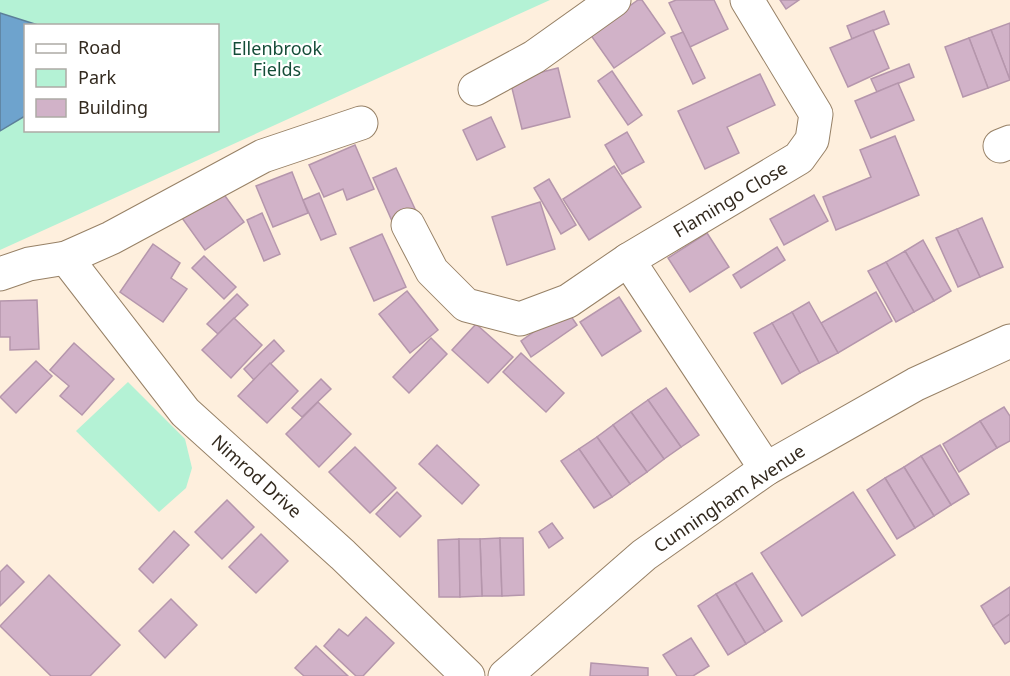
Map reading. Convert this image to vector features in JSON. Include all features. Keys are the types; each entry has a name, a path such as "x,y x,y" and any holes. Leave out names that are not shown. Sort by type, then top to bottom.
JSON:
{"street":[{"path":"475,89 534,57 614,0"},
{"name":"Flamingo Close","path":"408,225 432,271 466,305 520,319 567,301 628,260 799,158 812,140 816,114 747,0"},
{"path":"0,274 29,264 66,258 111,238 263,156 361,123"},
{"name":"Nimrod Drive","path":"66,258 185,412 343,555 468,676"},
{"path":"628,260 766,469"},
{"name":"Cunningham Avenue","path":"505,676 644,555 766,469 916,384 1010,341"}],"green space":[{"name":"Ellenbrook Fields","path":"0,0 550,0 0,250"},
{"path":"128,382 185,439 192,468 186,488 159,512 76,431"}],"water":[{"path":"0,13 35,24 24,24 24,117 0,131"}],"building":[{"path":"638,0 642,0 665,33 614,68 590,34"},
{"path":"676,0 714,0 728,29 690,47 669,3"},
{"path":"780,0 799,0 786,9"},
{"path":"884,11 889,24 852,39 847,26"},
{"path":"1010,23 1010,80 991,30"},
{"path":"873,30 889,68 848,87 830,48"},
{"path":"991,30 1010,80 988,88 969,38"},
{"path":"683,32 705,78 693,84 671,37"},
{"path":"969,38 988,88 963,97 945,47"},
{"path":"909,64 914,77 877,92 871,79"},
{"path":"558,68 570,117 522,129 510,80"},
{"path":"612,71 642,115 628,125 598,81"},
{"path":"760,74 775,105 727,127 739,153 705,169 678,111"},
{"path":"898,83 914,120 871,138 855,101"},
{"path":"491,117 505,147 477,160 463,130"},
{"path":"627,132 644,162 622,174 605,145"},
{"path":"895,136 919,195 836,230 823,197 871,177 860,150"},
{"path":"355,145 374,189 347,200 343,189 324,197 309,165"},
{"path":"614,166 641,207 589,240 563,199"},
{"path":"396,168 416,211 392,221 373,178"},
{"path":"292,172 308,213 273,227 256,186"},
{"path":"549,179 576,225 561,234 534,188"},
{"path":"220,189 244,222 205,250 182,218"},
{"path":"319,193 336,234 321,240 303,200"},
{"path":"814,195 828,221 784,245 770,219"},
{"path":"540,202 555,249 507,265 492,217"},
{"path":"262,213 280,254 264,261 247,220"},
{"path":"982,218 1003,267 980,277 957,229"},
{"path":"957,229 980,277 958,287 936,238"},
{"path":"707,233 729,267 690,292 668,258"},
{"path":"382,234 406,287 374,301 350,248"},
{"path":"923,240 951,291 934,301 905,251"},
{"path":"153,244 180,263 171,278 187,289 163,322 120,292"},
{"path":"777,247 785,260 741,288 733,275"},
{"path":"905,251 934,301 914,312 886,262"},
{"path":"204,256 236,287 224,299 192,268"},
{"path":"886,262 914,312 896,322 868,271"},
{"path":"407,291 438,330 410,353 379,314"},
{"path":"876,292 892,321 838,353 821,323"},
{"path":"237,294 248,305 218,334 207,324"},
{"path":"619,297 641,331 602,356 580,322"},
{"path":"37,300 39,349 10,350 10,337 0,337 0,301"},
{"path":"809,302 838,353 819,363 792,312"},
{"path":"566,309 577,325 531,357 521,341"},
{"path":"792,312 819,363 800,373 772,323"},
{"path":"234,318 262,345 231,378 202,350"},
{"path":"772,323 800,373 782,384 754,333"},
{"path":"476,324 513,357 488,383 452,350"},
{"path":"431,338 447,354 409,393 393,377"},
{"path":"274,340 284,351 254,380 244,369"},
{"path":"74,343 114,379 82,415 60,396 69,386 50,370"},
{"path":"521,353 564,393 546,412 503,372"},
{"path":"36,361 52,376 16,413 0,397"},
{"path":"270,363 298,391 267,423 238,396"},
{"path":"321,379 331,389 302,417 292,408"},
{"path":"666,388 699,435 681,447 648,400"},
{"path":"648,400 681,447 664,459 631,412"},
{"path":"318,402 351,434 319,467 286,434"},
{"path":"1004,407 1010,416 1010,441 997,448 980,421"},
{"path":"631,412 664,459 647,472 613,425"},
{"path":"980,421 997,448 959,472 943,444"},
{"path":"613,425 647,472 630,484 597,437"},
{"path":"597,437 630,484 612,497 579,449"},
{"path":"437,445 479,485 462,504 419,464"},
{"path":"940,445 969,494 951,505 921,456"},
{"path":"355,447 396,488 370,513 329,472"},
{"path":"579,449 612,497 594,508 561,461"},
{"path":"921,456 951,505 934,516 904,467"},
{"path":"904,467 934,516 915,528 885,478"},
{"path":"885,478 915,528 897,539 867,490"},
{"path":"397,492 421,516 400,537 376,514"},
{"path":"853,492 895,555 802,616 761,553"},
{"path":"227,500 254,527 222,559 195,532"},
{"path":"552,523 563,538 549,548 539,532"},
{"path":"174,531 189,545 153,583 139,569"},
{"path":"261,534 288,561 256,593 229,567"},
{"path":"500,538 502,596 482,596 480,539"},
{"path":"500,538 523,538 524,595 502,596"},
{"path":"459,539 460,597 439,597 438,540"},
{"path":"459,539 480,539 482,596 460,597"},
{"path":"7,565 24,582 0,606 0,572"},
{"path":"752,573 782,621 765,632 735,583"},
{"path":"49,575 120,645 90,676 51,676 0,626"},
{"path":"735,583 765,632 746,644 716,594"},
{"path":"1010,587 1010,614 993,626 981,606"},
{"path":"716,594 746,644 728,655 698,606"},
{"path":"171,599 197,625 165,658 139,631"},
{"path":"1010,614 1010,641 1005,644 993,626"},
{"path":"366,617 394,643 363,676 356,676 324,646 339,629 348,636"},
{"path":"691,638 709,666 693,676 677,676 663,655"},
{"path":"316,646 348,676 304,676 295,668"},
{"path":"591,663 648,668 648,676 590,676"}]}
